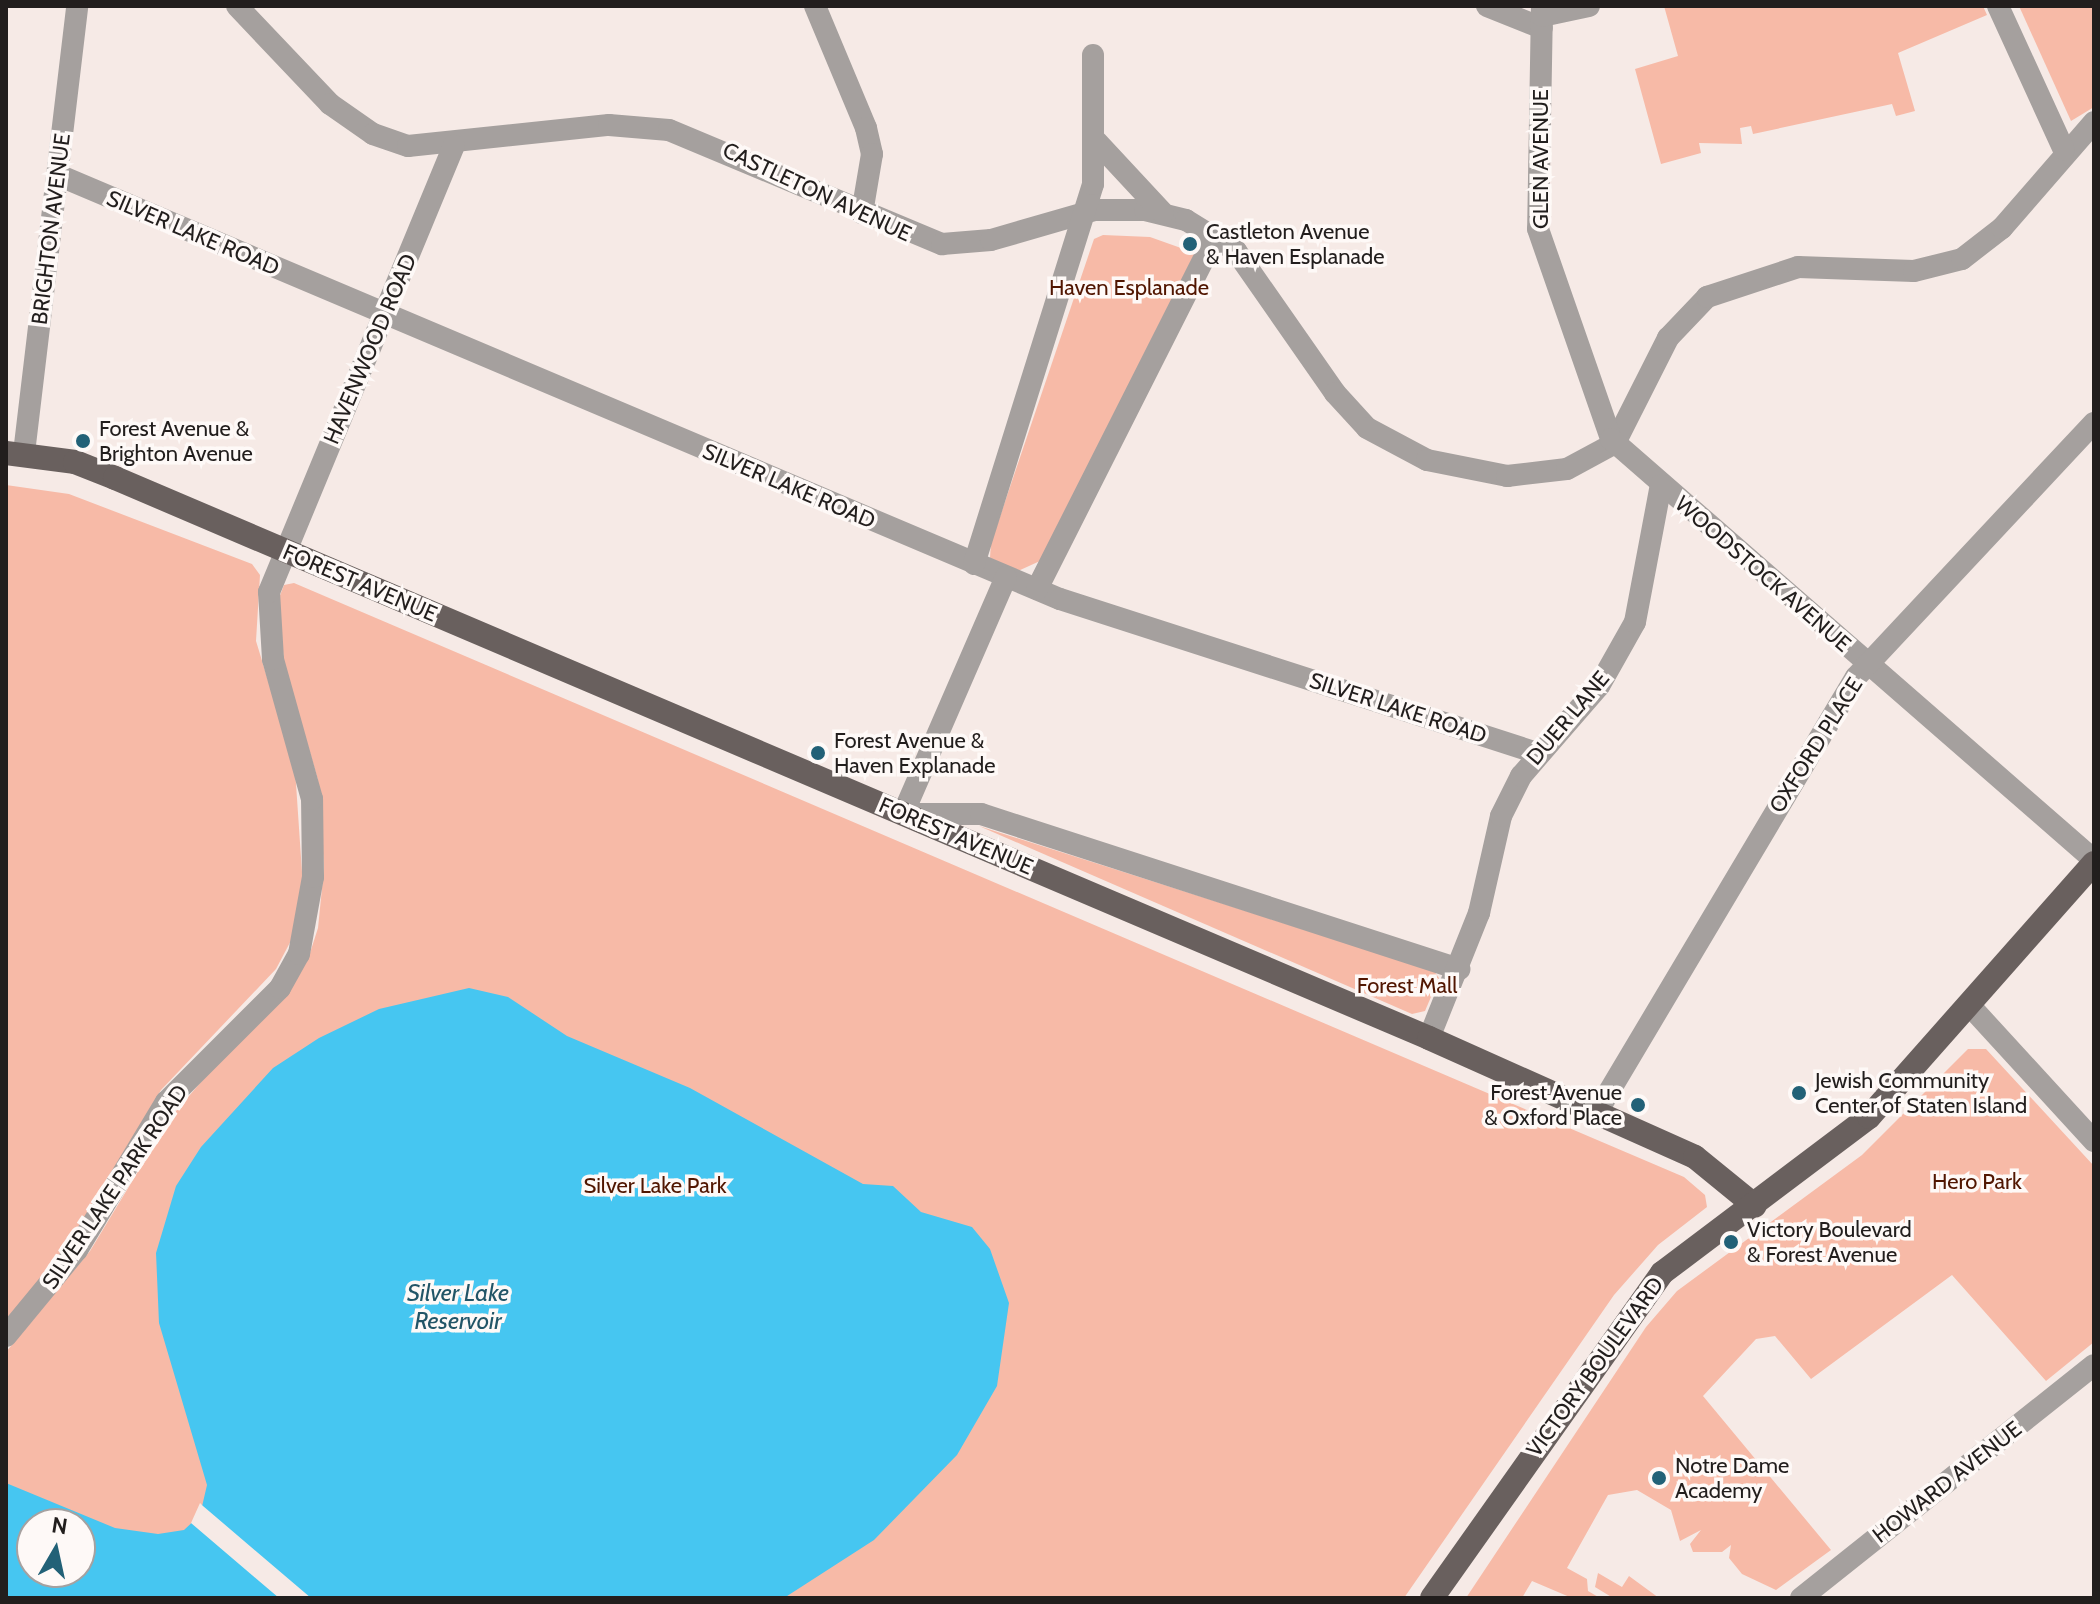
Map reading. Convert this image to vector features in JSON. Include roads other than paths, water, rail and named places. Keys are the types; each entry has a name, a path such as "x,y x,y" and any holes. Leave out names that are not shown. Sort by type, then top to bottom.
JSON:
{"main road":[{"name":"FOREST AVENUE","path":"15,453 75,462 1429,1038 1695,1157 1755,1206"},
{"name":"VICTORY BOULEVARD","path":"1432,1598 1662,1273 1755,1206 1869,1117 1971,1007 2094,862"}],"street":[{"name":"BRIGHTON AVENUE","path":"15,453 58,175 77,6"},
{"name":"CASTLETON AVENUE","path":"237,6 306,83 360,126 408,146 454,146 585,127 657,128 713,144 916,238 953,245 1086,211 1163,213 1216,235 1240,255 1341,401 1394,446 1453,468 1529,477 1577,466 1615,443"},
{"path":"815,6 866,128 872,154 862,213"},
{"path":"1487,6 1542,17 1589,6"},
{"path":"1998,6 2064,150"},
{"name":"GLEN AVENUE","path":"1542,17 1538,229 1615,443"},
{"path":"974,564 1086,211 1097,142 1093,55"},
{"path":"1615,443 1668,338 1699,302 1740,282 1798,267 1914,271 1952,263 2002,228 2064,150 2094,122"},
{"path":"1097,142 1163,213"},
{"name":"HAVENWOOD ROAD","path":"284,550 454,146"},
{"name":"SILVER LAKE ROAD","path":"58,175 1006,577 1537,753"},
{"path":"1037,589 1216,235"},
{"name":"OXFORD PLACE","path":"1597,1112 1867,664 2094,423"},
{"name":"WOODSTOCK AVENUE","path":"1615,443 2094,862"},
{"name":"DUER LANE","path":"1429,1038 1459,969 1501,816 1537,753 1599,686 1635,622 1661,485"},
{"name":"SILVER LAKE PARK ROAD","path":"6,1336 109,1203 166,1102 280,988 299,954 309,913 315,838 305,761 268,634 269,592 284,550"},
{"path":"1006,577 903,814 981,814 1459,969"},
{"path":"1971,1007 2094,1141"},
{"name":"HOWARD AVENUE","path":"1801,1598 2094,1365"}],"water":[{"name":"Silver Lake Reservoir","path":"469,988 508,997 567,1036 690,1088 863,1184 893,1186 921,1212 972,1227 990,1249 1009,1303 997,1386 957,1455 874,1540 784,1598 6,1598 6,1483 67,1508 16,1508 16,1588 96,1588 96,1520 115,1528 158,1534 184,1530 200,1515 207,1485 159,1323 156,1253 176,1186 201,1147 273,1068 319,1038 379,1009"}],"place":[{"name":"Castleton Avenue & Haven Esplanade","path":"1190,244"},
{"name":"Forest Avenue & Brighton Avenue","path":"83,441"},
{"name":"Forest Avenue & Haven Explanade","path":"818,753"},
{"name":"Jewish Community Center of Staten Island","path":"1799,1093"},
{"name":"Forest Avenue & Oxford Place","path":"1638,1105"},
{"name":"Victory Boulevard & Forest Avenue","path":"1731,1242"},
{"name":"Notre Dame Academy","path":"1659,1478"}],"park label":[{"name":"Haven Esplanade","path":"1129,288"},
{"name":"Forest Mall","path":"1407,986"},
{"name":"Hero Park","path":"1977,1182"},
{"name":"Silver Lake Park","path":"655,1186"}]}
